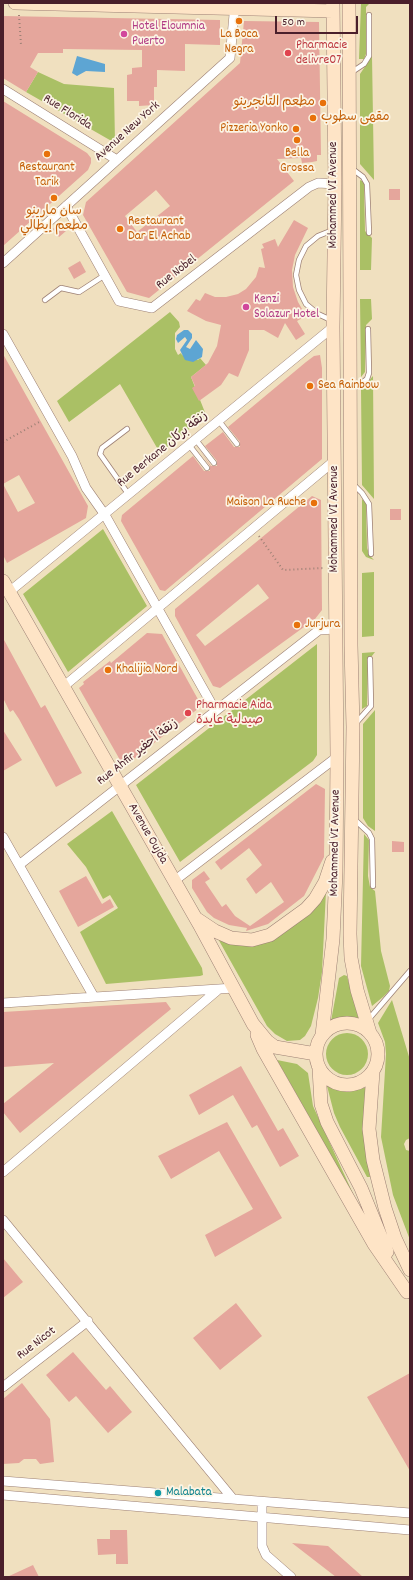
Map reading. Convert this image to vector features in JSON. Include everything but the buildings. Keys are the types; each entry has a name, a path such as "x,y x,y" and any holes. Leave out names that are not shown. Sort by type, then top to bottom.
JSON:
{"main road":[{"name":"Mohammed VI Avenue","path":"349,3 351,645 353,725 351,817 351,958 357,990 369,1027"},
{"path":"17,8 235,6 333,7"},
{"name":"Mohammed VI Avenue","path":"322,1035 333,939 337,757 333,324 335,184 333,7"},
{"name":"Avenue Oujda","path":"6,586 195,917 253,1024 267,1041 275,1047 316,1054"},
{"path":"195,917 215,931 231,938 252,940 270,936 306,909 315,899 330,870 336,850"},
{"path":"319,1068 325,1077 334,1083 345,1086 356,1085 365,1080 373,1072 377,1065 378,1050 369,1027 348,1023 338,1024 329,1028 322,1035 316,1054 319,1068 321,1104 327,1122 361,1188 391,1261 408,1295"},
{"path":"253,1024 267,1056 374,1244 408,1295"},
{"path":"373,1072 370,1129 373,1160 385,1208 395,1238 410,1270"}],"street":[{"name":"Avenue New York","path":"3,263 230,58 235,6"},
{"name":"Rue Florida","path":"3,89 117,160"},
{"name":"Rue Nobel","path":"66,206 119,301 152,308 309,187 318,183 335,184"},
{"name":"Rue Berkane زنقة بركان","path":"6,586 105,515 193,443 333,324"},
{"path":"3,334 72,456 86,488 105,515 215,710"},
{"path":"63,687 334,461"},
{"name":"Rue Ahfir زنقة أحفير","path":"19,865 215,710 320,630 335,629"},
{"path":"174,881 337,757"},
{"path":"3,837 94,997"},
{"path":"3,1003 234,988"},
{"path":"3,1172 219,989"},
{"path":"3,1220 88,1321 233,1499"},
{"name":"Rue Nicot","path":"3,1387 88,1321"},
{"path":"3,1481 410,1513"},
{"path":"3,1495 410,1530"},
{"path":"262,1502 263,1518 260,1535 262,1546 266,1555 291,1577"}],"lane":[{"path":"349,74 364,64 369,56 369,15"},
{"path":"349,166 368,184 369,233"},
{"path":"333,324 306,304 298,290 296,275 299,260 306,246 318,236 335,229"},
{"path":"45,300 61,288 79,292 105,275"},
{"path":"351,391 367,379 369,373 368,329"},
{"path":"219,421 237,444"},
{"path":"127,429 102,448 100,454 129,495"},
{"path":"193,443 214,463"},
{"path":"193,443 207,468"},
{"path":"351,482 362,492 369,504 371,554"},
{"path":"353,725 371,706 370,659"},
{"path":"351,817 369,833 372,839 373,886"},
{"path":"369,1027 410,971"}],"path":[{"path":"17,8 22,45"},
{"path":"3,442 44,419"},
{"path":"258,535 283,570 325,568"}],"green space":[{"path":"361,3 370,3 366,7 366,54 364,59 359,59"},
{"path":"372,56 374,180 360,164 360,74"},
{"path":"38,72 64,84 114,88 115,143 26,92"},
{"path":"360,180 364,182 365,231 372,238 371,270 360,270"},
{"path":"360,299 371,299 372,319 366,325 365,372 361,377"},
{"path":"170,312 179,322 180,327 175,333 175,349 178,355 181,353 182,355 198,360 200,358 206,365 191,377 206,415 160,453 120,384 69,422 57,401"},
{"path":"373,376 374,499 362,485 361,389"},
{"path":"362,499 366,503 367,548 370,556 374,560 366,557 362,551"},
{"path":"103,529 147,606 68,672 23,594"},
{"path":"374,572 374,636 362,637 362,573"},
{"path":"317,644 317,755 313,761 180,862 136,785"},
{"path":"375,652 368,661 367,706 362,709 362,653"},
{"path":"375,710 375,831 368,826 363,818 363,724"},
{"path":"112,811 202,968 203,975 106,984 80,932 118,908 110,895 103,899 86,867 67,844"},
{"path":"364,834 369,840 368,876 370,887 375,891 381,951 390,986 389,991 372,1006 361,966"},
{"path":"326,891 322,972 318,998 311,1026 305,1036 300,1040 287,1041 275,1034 267,1026 217,937 254,945"},
{"path":"344,975 347,976 359,1020 344,1018 331,1021 339,978"},
{"path":"392,1000 410,1060 410,1138 406,1140 404,1144 406,1150 410,1151 410,1240 393,1195 381,1137 386,1054 385,1042 378,1023"},
{"path":"343,1033 351,1033 359,1036 365,1042 368,1054 365,1066 359,1072 351,1075 343,1075 335,1072 329,1066 326,1058 326,1050 329,1042 335,1036"},
{"path":"277,1060 297,1064 308,1073 313,1106 355,1198"},
{"path":"327,1086 349,1092 367,1087 364,1127 370,1177 367,1177 340,1127 334,1113"}],"water":[{"path":"77,56 105,64 105,72 86,71 77,76 72,73"},
{"path":"184,330 188,330 192,334 192,338 186,347 190,349 196,340 203,349 202,357 193,362 185,360 180,350 187,340 185,337 178,343 176,339 177,335"}],"place":[{"name":"La Boca Negra","path":"239,21"},
{"name":"Hotel Eloumnia Puerto","path":"124,34"},
{"name":"Pharmacie delivre07","path":"288,53"},
{"name":"مطعم التانجرينو","path":"323,103"},
{"name":"مقهى سطوب","path":"313,118"},
{"name":"Pizzeria Yonko","path":"296,129"},
{"name":"Bella Grossa","path":"297,140"},
{"name":"Restaurant Tarik","path":"47,154"},
{"name":"سان مارينو مطعم إيطالي","path":"54,198"},
{"name":"Restaurant Dar El Achab","path":"120,229"},
{"name":"Kenzi Solazur Hotel","path":"246,307"},
{"name":"Sea Rainbow","path":"310,386"},
{"name":"Maison La Ruche","path":"314,503"},
{"name":"Jurjura","path":"297,625"},
{"name":"Khalijia Nord","path":"108,670"},
{"name":"Pharmacie Aida صيدلية عايدة","path":"188,713"},
{"name":"Malabata","path":"158,1493"}]}
